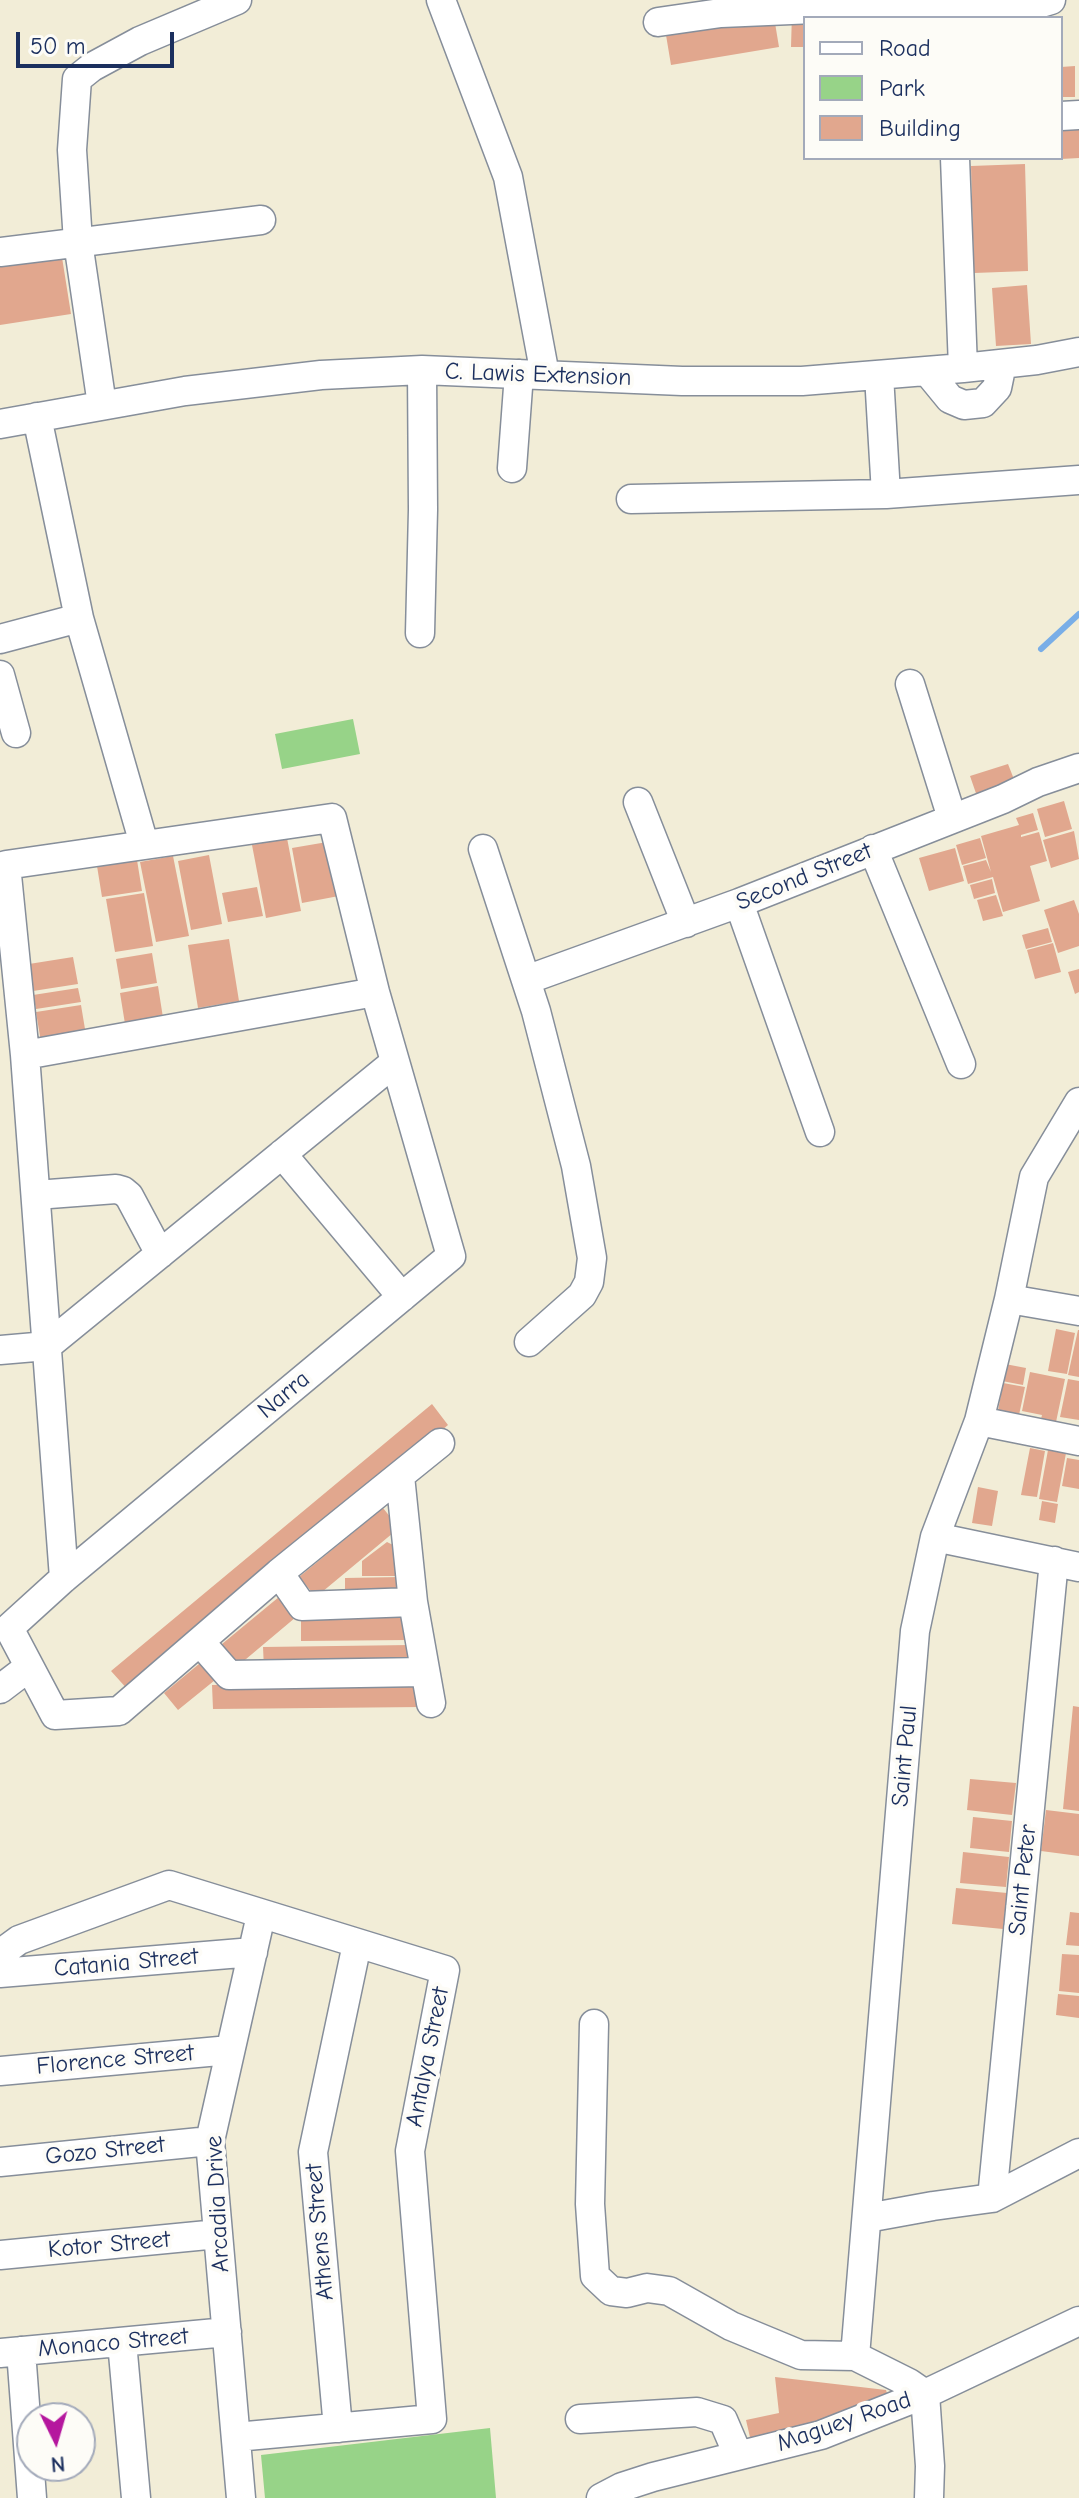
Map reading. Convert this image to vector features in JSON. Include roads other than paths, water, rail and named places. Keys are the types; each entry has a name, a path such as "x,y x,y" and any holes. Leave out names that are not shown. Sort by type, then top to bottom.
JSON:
{"street":[{"path":"102,405 78,242 72,150 77,79 92,67 140,41 237,0"},
{"path":"441,0 508,177 532,375 512,468"},
{"path":"658,22 721,7 838,4 1021,9 1051,0"},
{"path":"955,160 963,368"},
{"path":"0,252 261,220"},
{"name":"C. Lawis Extension","path":"0,424 185,391 321,375 422,370 682,381 802,381 1002,364 1079,352"},
{"path":"927,371 950,399 964,405 983,403 997,388 1002,364"},
{"path":"420,633 422,370"},
{"path":"879,375 886,494"},
{"path":"37,417 79,618 144,844"},
{"path":"631,499 886,494 1079,480"},
{"path":"0,639 79,618"},
{"path":"0,675 16,733"},
{"path":"910,684 952,818"},
{"name":"Second Street","path":"526,980 739,903 1079,768"},
{"path":"638,802 686,923"},
{"name":"Narra","path":"332,818 375,992 451,1256 64,1578 25,1055 6,865 332,818"},
{"path":"483,849 526,980 576,1166 592,1271 582,1295 529,1342"},
{"path":"873,849 961,1064"},
{"path":"739,903 820,1132"},
{"path":"25,1055 375,992"},
{"path":"0,1350 47,1346 395,1062"},
{"name":"Saint Paul","path":"855,2356 915,1631 935,1537 979,1421 1009,1299 1034,1177 1079,1102"},
{"path":"282,1154 402,1297"},
{"path":"36,1195 123,1191 129,1196 160,1254"},
{"path":"1009,1299 1079,1311"},
{"path":"979,1421 1079,1441"},
{"path":"64,1578 9,1628 55,1715 119,1711 279,1573 440,1443"},
{"path":"400,1476 413,1602 431,1703"},
{"path":"935,1537 1066,1564"},
{"name":"Saint Peter","path":"992,2198 1066,1564"},
{"path":"279,1573 302,1606 413,1602"},
{"path":"201,1643 229,1675 425,1672"},
{"path":"0,1689 29,1667"},
{"name":"Antalya Street","path":"0,1954 19,1940 169,1885 445,1970 410,2151 432,2419 236,2437"},
{"name":"Arcadia Drive","path":"241,2498 210,2141 261,1915"},
{"name":"Athens Street","path":"338,2428 313,2152 357,1944"},
{"name":"Catania Street","path":"0,1973 253,1952"},
{"path":"594,2024 590,2204 595,2276 611,2291 627,2293 647,2288 669,2291 731,2326 801,2355 855,2356 909,2383 925,2394 929,2498"},
{"name":"Florence Street","path":"0,2071 230,2050"},
{"name":"Gozo Street","path":"0,2162 210,2141"},
{"path":"867,2218 992,2198 1079,2153"},
{"name":"Kotor Street","path":"0,2255 218,2234"},
{"name":"Maguey Road","path":"601,2498 632,2483 821,2435 925,2394 1079,2321"},
{"name":"Monaco Street","path":"10,2352 227,2332"},
{"path":"122,2342 136,2498"},
{"path":"10,2352 32,2498"},
{"path":"580,2419 697,2412 723,2420 738,2455"}],"waterway":[{"path":"1041,649 1079,614"}]}
